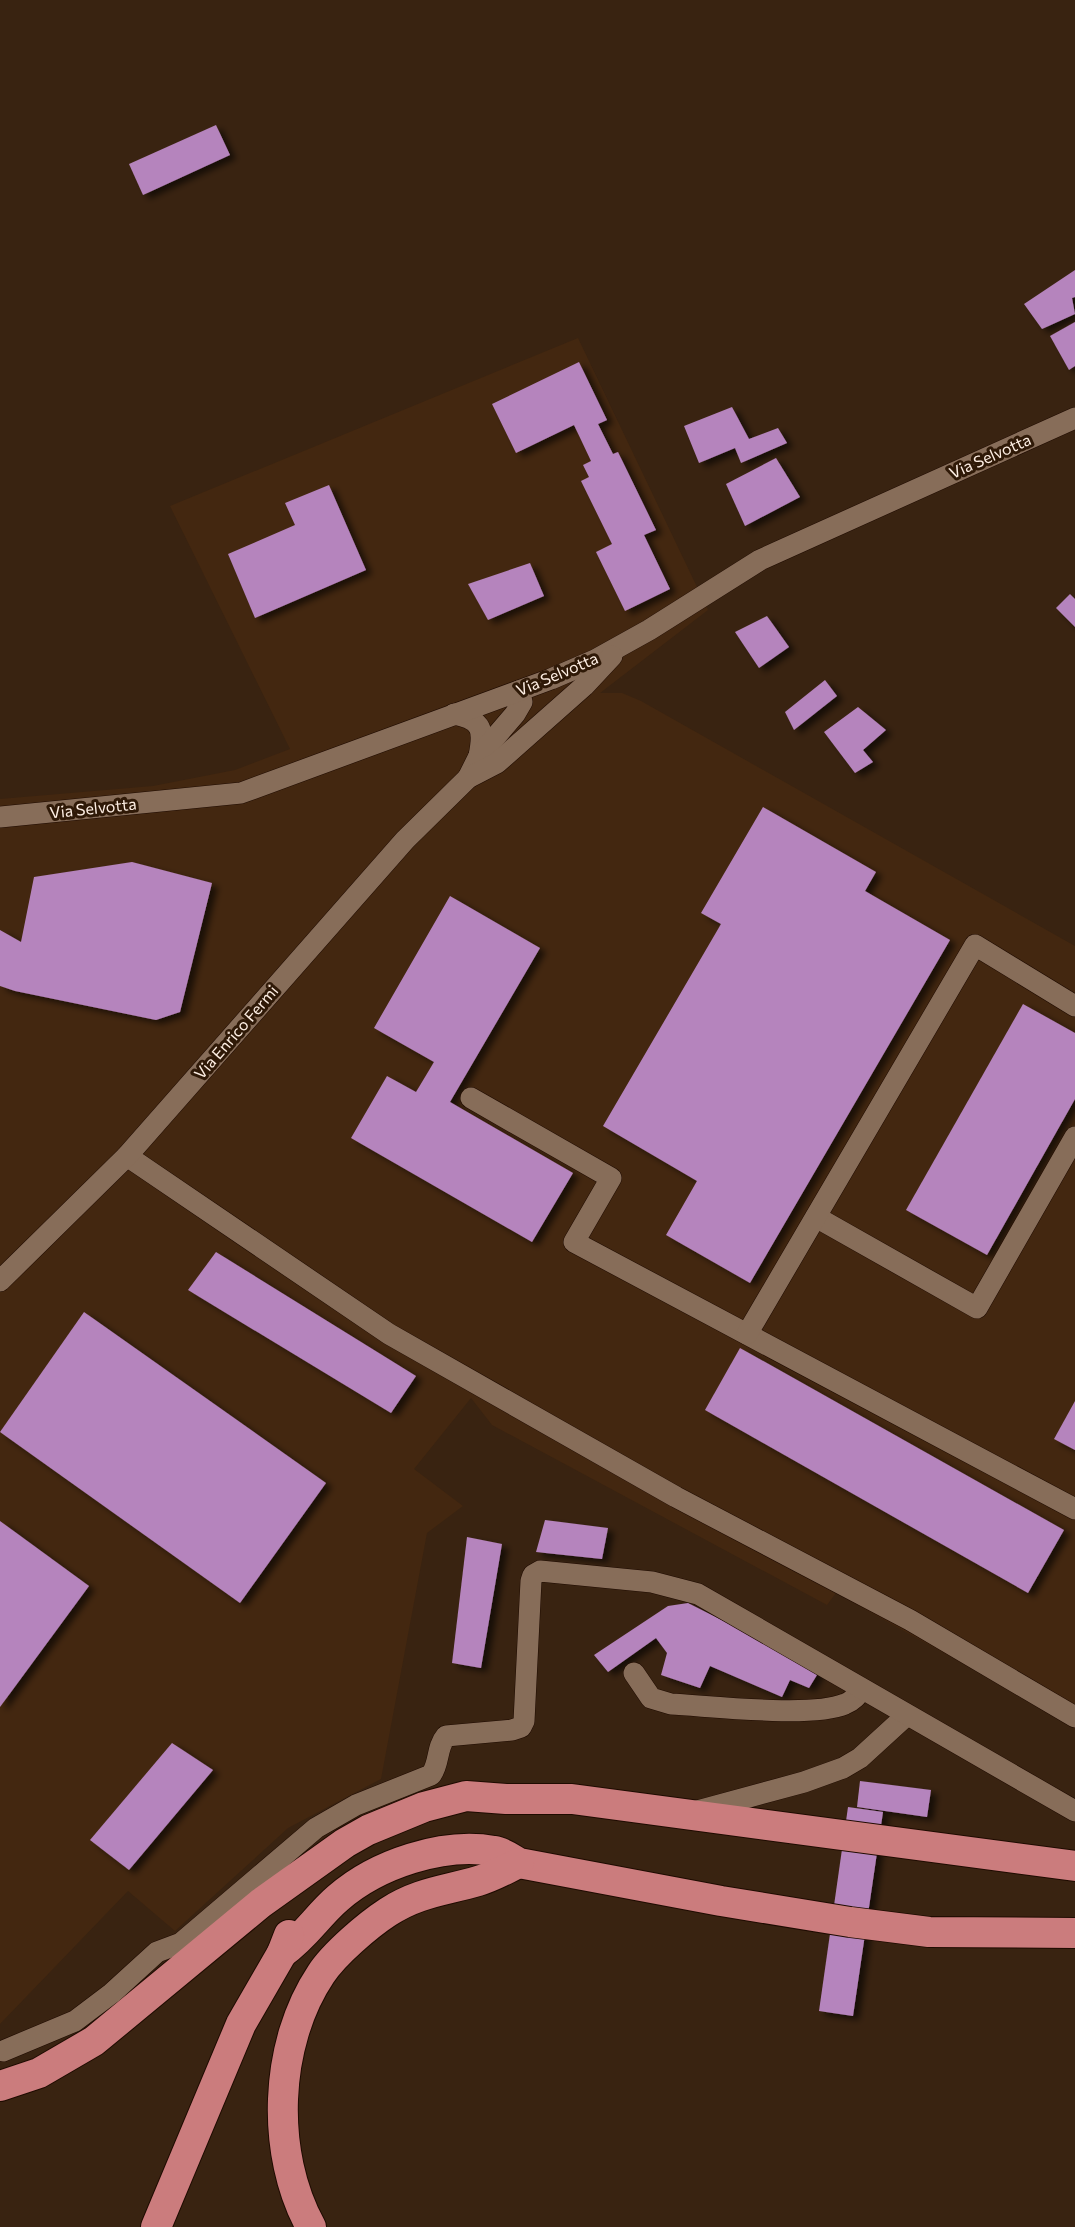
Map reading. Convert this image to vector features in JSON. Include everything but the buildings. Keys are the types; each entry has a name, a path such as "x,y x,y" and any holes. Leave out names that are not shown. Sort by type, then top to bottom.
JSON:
{"highway":[{"path":"0,2086 39,2073 94,2041 261,1903 345,1843 394,1818 446,1800 466,1796 506,1799 572,1798 1075,1866"},
{"path":"156,2227 241,2024 282,1953 291,1929 336,1882 373,1852 406,1835 469,1815 506,1799"},
{"path":"282,1953 303,1938 337,1899 354,1885 398,1863 429,1853 469,1850 496,1851 519,1863 721,1901 850,1922 929,1932 1075,1933"},
{"path":"311,2227 288,2165 283,2103 287,2056 300,2016 321,1973 387,1912 423,1893 479,1880 519,1863"}],"street":[{"name":"Via Selvotta","path":"0,817 241,793 519,691 595,660 760,560 1075,418"},
{"name":"Via Enrico Fermi","path":"0,1281 127,1156 405,840 468,778 497,763 626,643"},
{"name":"Via Enrico Fermi","path":"468,778 479,756 515,714 522,702 519,691"},
{"path":"519,691 537,701 540,714 533,730"},
{"name":"Via Enrico Fermi","path":"454,714 469,717 480,726 482,738 479,756"},
{"path":"747,1334 975,945 1075,1005"},
{"path":"471,1098 611,1178 574,1242 1075,1509"},
{"path":"816,1217 977,1308 1075,1137"},
{"path":"127,1156 390,1334 676,1497 910,1620 1075,1718"},
{"path":"3,2051 75,2020 93,2009 157,1952 181,1943 316,1828 372,1798 431,1775 437,1768 440,1742 446,1736 512,1730 520,1727 525,1721 531,1581 532,1575 540,1571 652,1582 698,1594 1075,1811"},
{"path":"634,1673 651,1698 671,1704 802,1710 832,1708 855,1698 862,1689"},
{"path":"688,1814 804,1782 843,1768 860,1758 907,1715"}],"shaded area":[{"path":"578,338 708,610 600,693 622,693 641,701 1075,946 1075,1726 836,1593 827,1605 492,1425 471,1398 414,1469 463,1506 427,1533 381,1779 288,1828 175,1931 128,1891 0,2024 0,799 153,786 235,770 290,749 170,506"}]}
